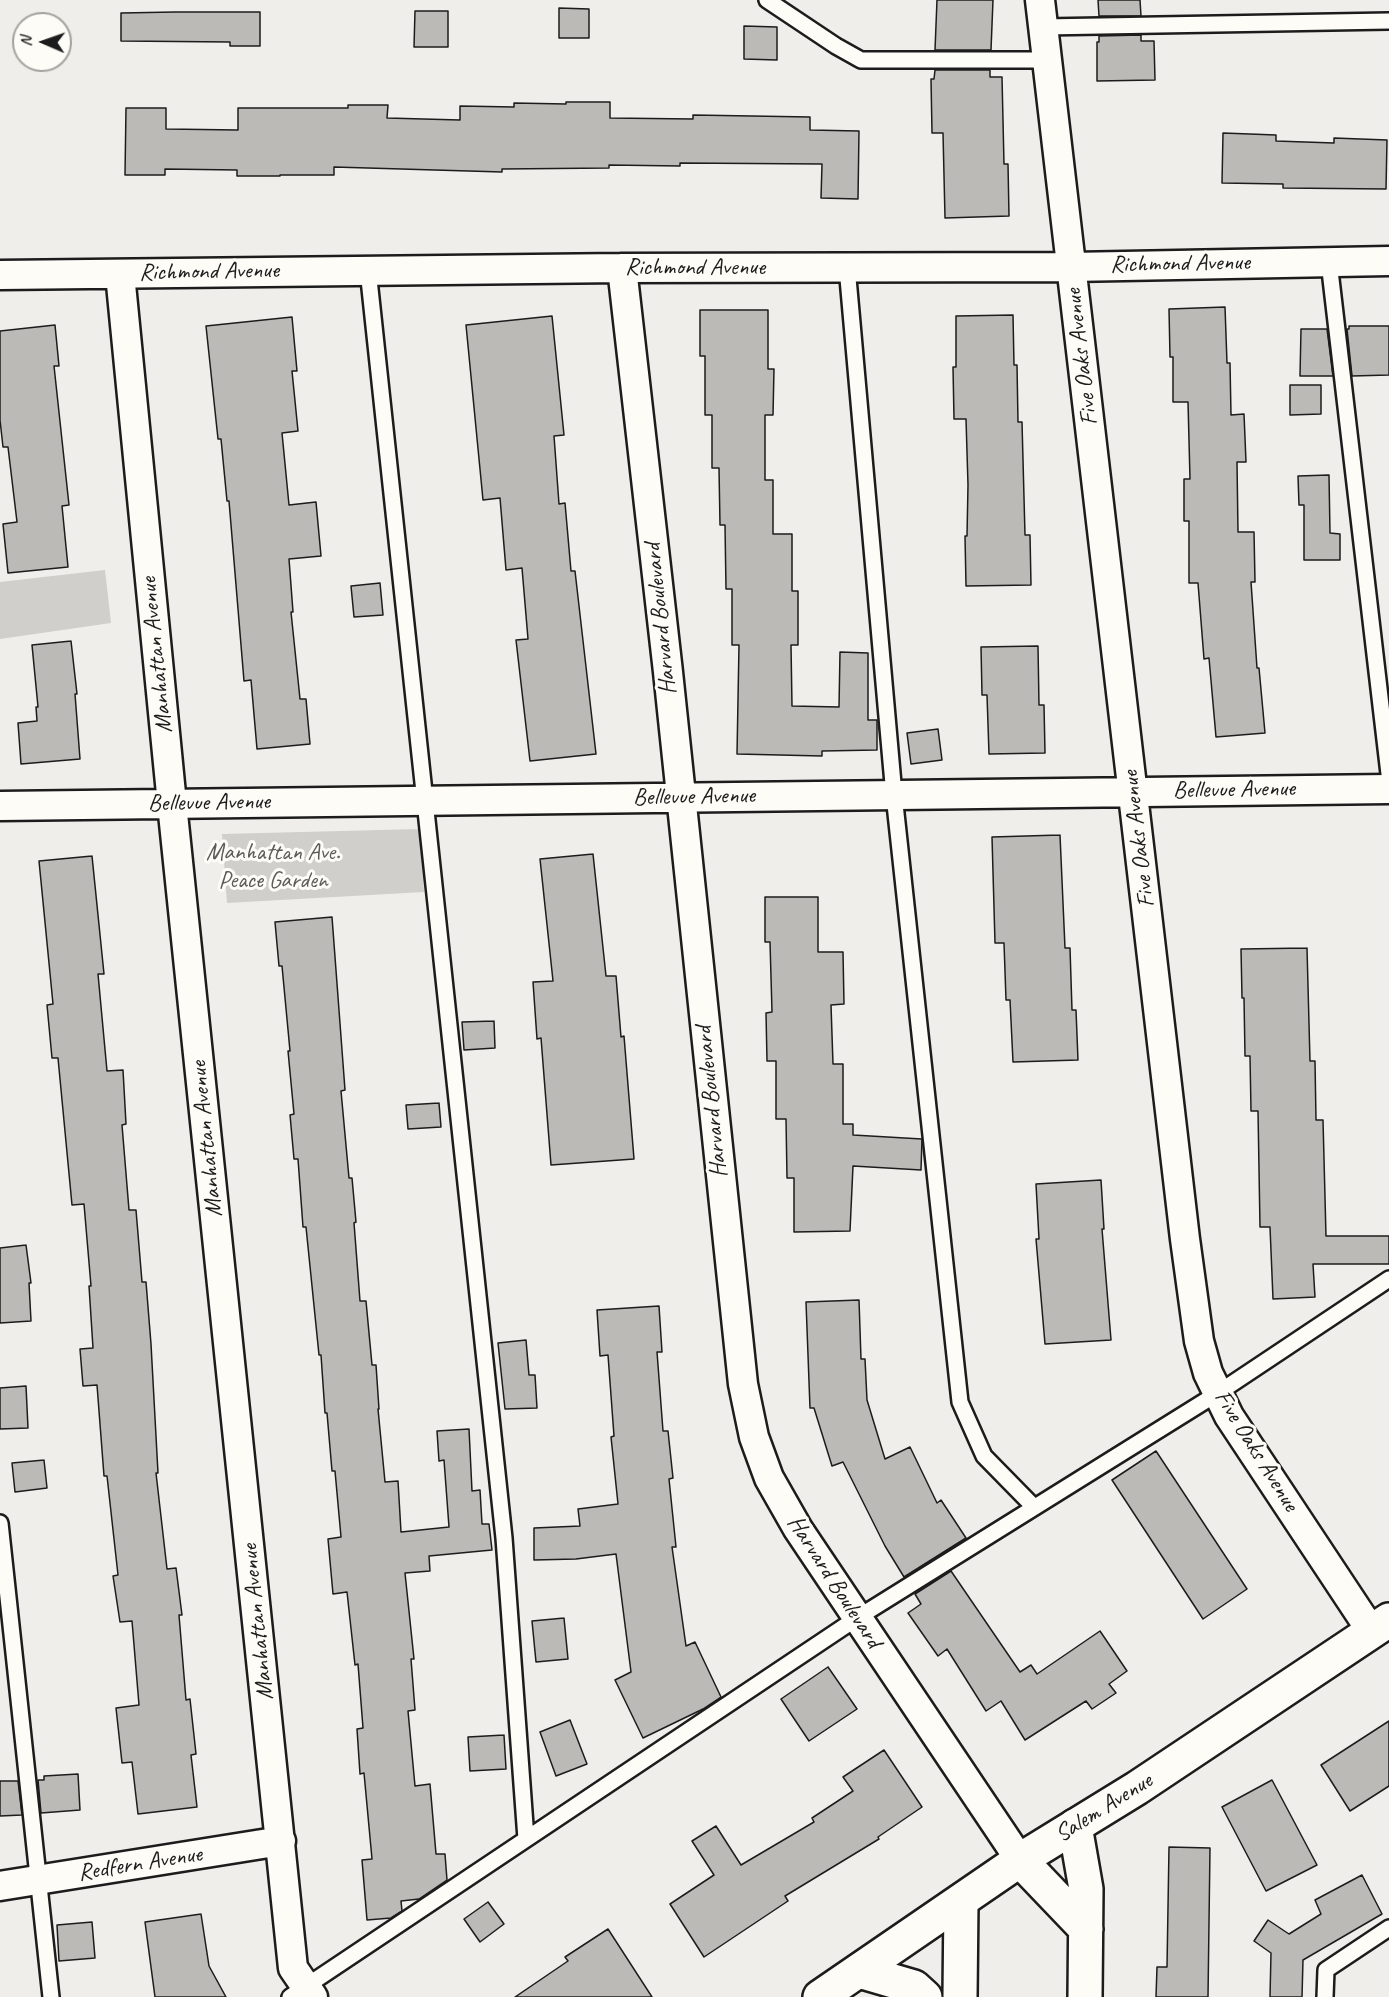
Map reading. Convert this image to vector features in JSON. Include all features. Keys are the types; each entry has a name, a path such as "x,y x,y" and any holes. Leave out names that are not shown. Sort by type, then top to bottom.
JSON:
{"main road":[{"name":"Salem Avenue","path":"820,1997 1020,1860 1381,1626"},
{"path":"1075,1826 1086,1888 1085,1997"},
{"path":"1020,1860 1086,1929"},
{"path":"960,1997 961,1902"},
{"path":"859,1971 914,1987 924,1997"}],"street":[{"name":"Five Oaks Avenue","path":"1041,13 1199,1341 1208,1373 1229,1416 1381,1626"},
{"name":"Richmond Avenue","path":"0,275 622,268 1071,267 1389,261"},
{"name":"Harvard Boulevard","path":"622,268 742,1383 754,1437 769,1478 798,1530 1020,1860"},
{"name":"Manhattan Avenue","path":"120,274 172,804 281,1841 292,1968 303,1993"},
{"name":"Bellevue Avenue","path":"0,806 423,799 1389,789"},
{"name":"Redfern Avenue","path":"0,1886 281,1841"}],"lane":[{"path":"767,0 861,60 1047,60"},
{"path":"1041,13 1389,21"},
{"path":"1329,262 1389,774"},
{"path":"847,267 894,795 960,1402 984,1456 1034,1507"},
{"path":"368,270 504,1538 526,1839"},
{"path":"303,1993 526,1839 857,1618 1218,1393 1389,1279"},
{"path":"0,1523 51,1997"},
{"path":"1325,1997 1326,1970 1389,1929"}],"green space":[{"path":"105,570 111,623 0,639 0,582"},
{"name":"Manhattan Ave. Peace Garden","path":"420,829 424,892 227,903 222,834"}],"building":[{"path":"937,0 993,0 991,50 935,50"},
{"path":"1098,0 1140,0 1141,16 1099,16"},
{"path":"559,8 589,9 589,38 559,38"},
{"path":"415,11 448,11 448,47 414,47"},
{"path":"260,12 260,46 230,46 230,42 121,41 121,13"},
{"path":"744,26 777,27 777,60 744,59"},
{"path":"1141,35 1141,41 1154,41 1155,80 1097,81 1099,36"},
{"path":"935,70 990,70 990,77 1002,77 1004,164 1008,164 1009,216 945,218 943,133 932,133 931,79 934,79"},
{"path":"566,102 610,102 610,118 693,119 693,115 810,117 810,130 859,131 858,199 821,198 822,164 680,163 680,166 609,165 609,168 502,169 502,172 334,167 334,175 280,176 237,176 237,170 165,169 165,175 125,175 126,108 166,108 166,129 238,130 238,108 348,108 348,105 388,105 387,118 460,120 460,106 514,107 514,103 566,104"},
{"path":"1223,133 1276,135 1276,141 1334,143 1334,138 1387,140 1386,189 1283,188 1283,184 1222,183"},
{"path":"1225,307 1227,363 1230,363 1231,415 1244,414 1246,462 1237,462 1238,532 1254,532 1255,582 1251,582 1257,668 1259,668 1265,733 1216,737 1209,658 1204,659 1198,583 1189,583 1189,521 1184,521 1184,479 1190,479 1188,402 1173,402 1173,357 1170,357 1169,309"},
{"path":"700,310 768,310 768,369 774,369 773,415 765,415 765,480 773,480 773,534 792,534 792,591 798,591 798,645 791,645 792,706 839,707 840,652 868,653 868,720 877,720 877,750 822,751 822,756 737,754 739,645 732,645 732,589 726,589 725,525 720,525 719,468 712,468 712,415 705,415 705,356 700,356"},
{"path":"1013,315 1018,422 1022,422 1025,535 1030,535 1031,585 966,586 965,536 967,536 968,485 966,419 954,419 953,367 956,367 956,316"},
{"path":"552,316 564,435 554,436 559,504 565,503 571,571 575,571 596,754 530,761 516,640 528,639 522,568 506,570 500,498 483,500 466,325"},
{"path":"292,317 297,371 292,371 298,431 282,433 289,505 316,502 321,556 289,559 293,612 291,612 300,699 306,699 310,744 257,749 251,680 244,681 229,501 227,501 221,439 218,439 206,326"},
{"path":"55,325 59,366 54,366 69,505 62,506 68,567 8,573 3,524 17,522 8,447 3,447 0,420 0,331"},
{"path":"1349,326 1389,326 1389,375 1352,376 1347,329"},
{"path":"1301,329 1327,329 1333,376 1300,376"},
{"path":"1290,385 1321,385 1321,414 1290,415"},
{"path":"1329,475 1330,533 1340,534 1340,560 1304,560 1304,505 1299,505 1298,476"},
{"path":"380,583 383,615 354,617 351,586"},
{"path":"71,641 77,694 75,694 80,759 21,764 18,723 37,721 36,707 38,707 32,645"},
{"path":"1038,646 1039,705 1044,705 1045,753 989,754 987,695 982,695 981,647"},
{"path":"938,729 942,760 911,764 907,733"},
{"path":"1060,835 1065,948 1070,948 1072,1010 1076,1010 1078,1060 1013,1062 1010,1000 1006,1000 1004,943 995,943 992,837"},
{"path":"593,854 606,976 616,976 621,1037 624,1036 634,1159 551,1165 541,1038 537,1039 533,982 553,981 540,859"},
{"path":"92,856 104,974 98,974 107,1071 123,1070 126,1124 122,1125 129,1210 136,1210 142,1282 146,1282 158,1473 156,1473 167,1569 176,1568 182,1615 179,1615 186,1700 190,1699 196,1754 191,1755 197,1807 138,1814 132,1762 122,1763 116,1708 139,1705 132,1621 120,1622 113,1576 118,1575 107,1476 104,1476 97,1385 83,1386 80,1349 93,1348 89,1286 91,1286 84,1204 72,1205 58,1058 52,1058 47,1005 53,1004 39,861"},
{"path":"765,897 818,897 818,952 843,952 844,1004 831,1005 833,1064 843,1064 843,1124 853,1124 853,1135 922,1139 921,1170 853,1166 850,1231 794,1232 794,1178 787,1178 786,1119 776,1119 776,1061 767,1061 766,1013 772,1012 770,942 765,942"},
{"path":"332,917 345,1090 341,1091 349,1178 352,1178 356,1222 354,1223 360,1301 366,1301 372,1365 376,1365 385,1482 398,1481 401,1532 449,1527 444,1460 439,1461 437,1431 469,1429 472,1491 480,1490 482,1524 489,1524 492,1550 429,1556 430,1571 405,1573 414,1659 411,1659 415,1710 408,1711 415,1786 430,1784 436,1854 445,1854 447,1880 419,1899 401,1901 402,1911 391,1918 367,1920 362,1860 372,1859 364,1773 360,1774 357,1729 363,1728 358,1664 355,1665 347,1592 333,1594 328,1539 341,1537 335,1471 332,1471 327,1413 325,1413 321,1355 319,1355 306,1227 303,1227 298,1159 294,1159 290,1115 294,1114 288,1051 290,1051 282,966 279,966 275,922"},
{"path":"1307,948 1310,1061 1315,1061 1316,1120 1323,1120 1326,1236 1389,1236 1389,1264 1313,1264 1315,1297 1273,1299 1270,1227 1260,1227 1258,1111 1251,1111 1250,1056 1245,1056 1241,949"},
{"path":"494,1021 495,1048 464,1050 462,1022"},
{"path":"439,1103 441,1127 408,1129 406,1105"},
{"path":"1101,1180 1104,1229 1102,1229 1111,1340 1045,1344 1036,1239 1039,1239 1036,1184"},
{"path":"26,1245 31,1283 29,1283 31,1321 0,1323 0,1248"},
{"path":"859,1300 861,1359 865,1359 867,1400 885,1459 910,1447 937,1503 941,1500 966,1538 904,1577 885,1546 843,1462 832,1466 814,1408 810,1408 806,1302"},
{"path":"659,1306 662,1352 657,1352 663,1431 668,1431 673,1478 669,1479 676,1547 672,1547 686,1646 695,1642 721,1697 703,1709 643,1738 615,1680 631,1672 616,1554 576,1559 534,1560 534,1528 580,1526 578,1509 618,1504 611,1437 614,1436 608,1355 600,1356 597,1310"},
{"path":"526,1340 529,1375 535,1375 537,1408 505,1409 498,1343"},
{"path":"26,1386 28,1428 0,1429 0,1388"},
{"path":"1156,1451 1247,1589 1203,1619 1112,1480"},
{"path":"44,1460 47,1488 15,1492 12,1463"},
{"path":"951,1571 1020,1672 1031,1665 1037,1674 1100,1631 1127,1671 1109,1684 1116,1693 1092,1709 1086,1701 1025,1740 1001,1701 986,1711 947,1649 938,1656 908,1613 921,1604 915,1594"},
{"path":"564,1618 568,1659 536,1662 532,1621"},
{"path":"828,1667 857,1709 809,1741 781,1699"},
{"path":"570,1720 587,1764 556,1776 540,1732"},
{"path":"1389,1721 1389,1786 1350,1811 1321,1765"},
{"path":"504,1735 506,1769 470,1771 468,1737"},
{"path":"884,1750 922,1807 878,1837 879,1839 785,1896 788,1901 704,1957 670,1904 714,1875 692,1841 716,1826 741,1865 814,1822 812,1818 853,1791 843,1777"},
{"path":"78,1774 80,1810 41,1813 38,1780 44,1780 44,1776"},
{"path":"1272,1780 1317,1865 1266,1891 1222,1807"},
{"path":"0,1781 18,1781 22,1815 0,1816"},
{"path":"1169,1847 1210,1848 1208,1997 1156,1997 1157,1967 1167,1967"},
{"path":"1362,1875 1382,1914 1303,1960 1302,1997 1270,1997 1271,1953 1254,1941 1268,1920 1289,1934 1321,1914 1315,1900"},
{"path":"488,1902 504,1924 480,1942 464,1919"},
{"path":"201,1914 209,1966 226,1997 155,1997 145,1922"},
{"path":"92,1922 95,1958 59,1961 57,1925"},
{"path":"608,1929 652,1997 515,1997 568,1961 565,1957"}]}
